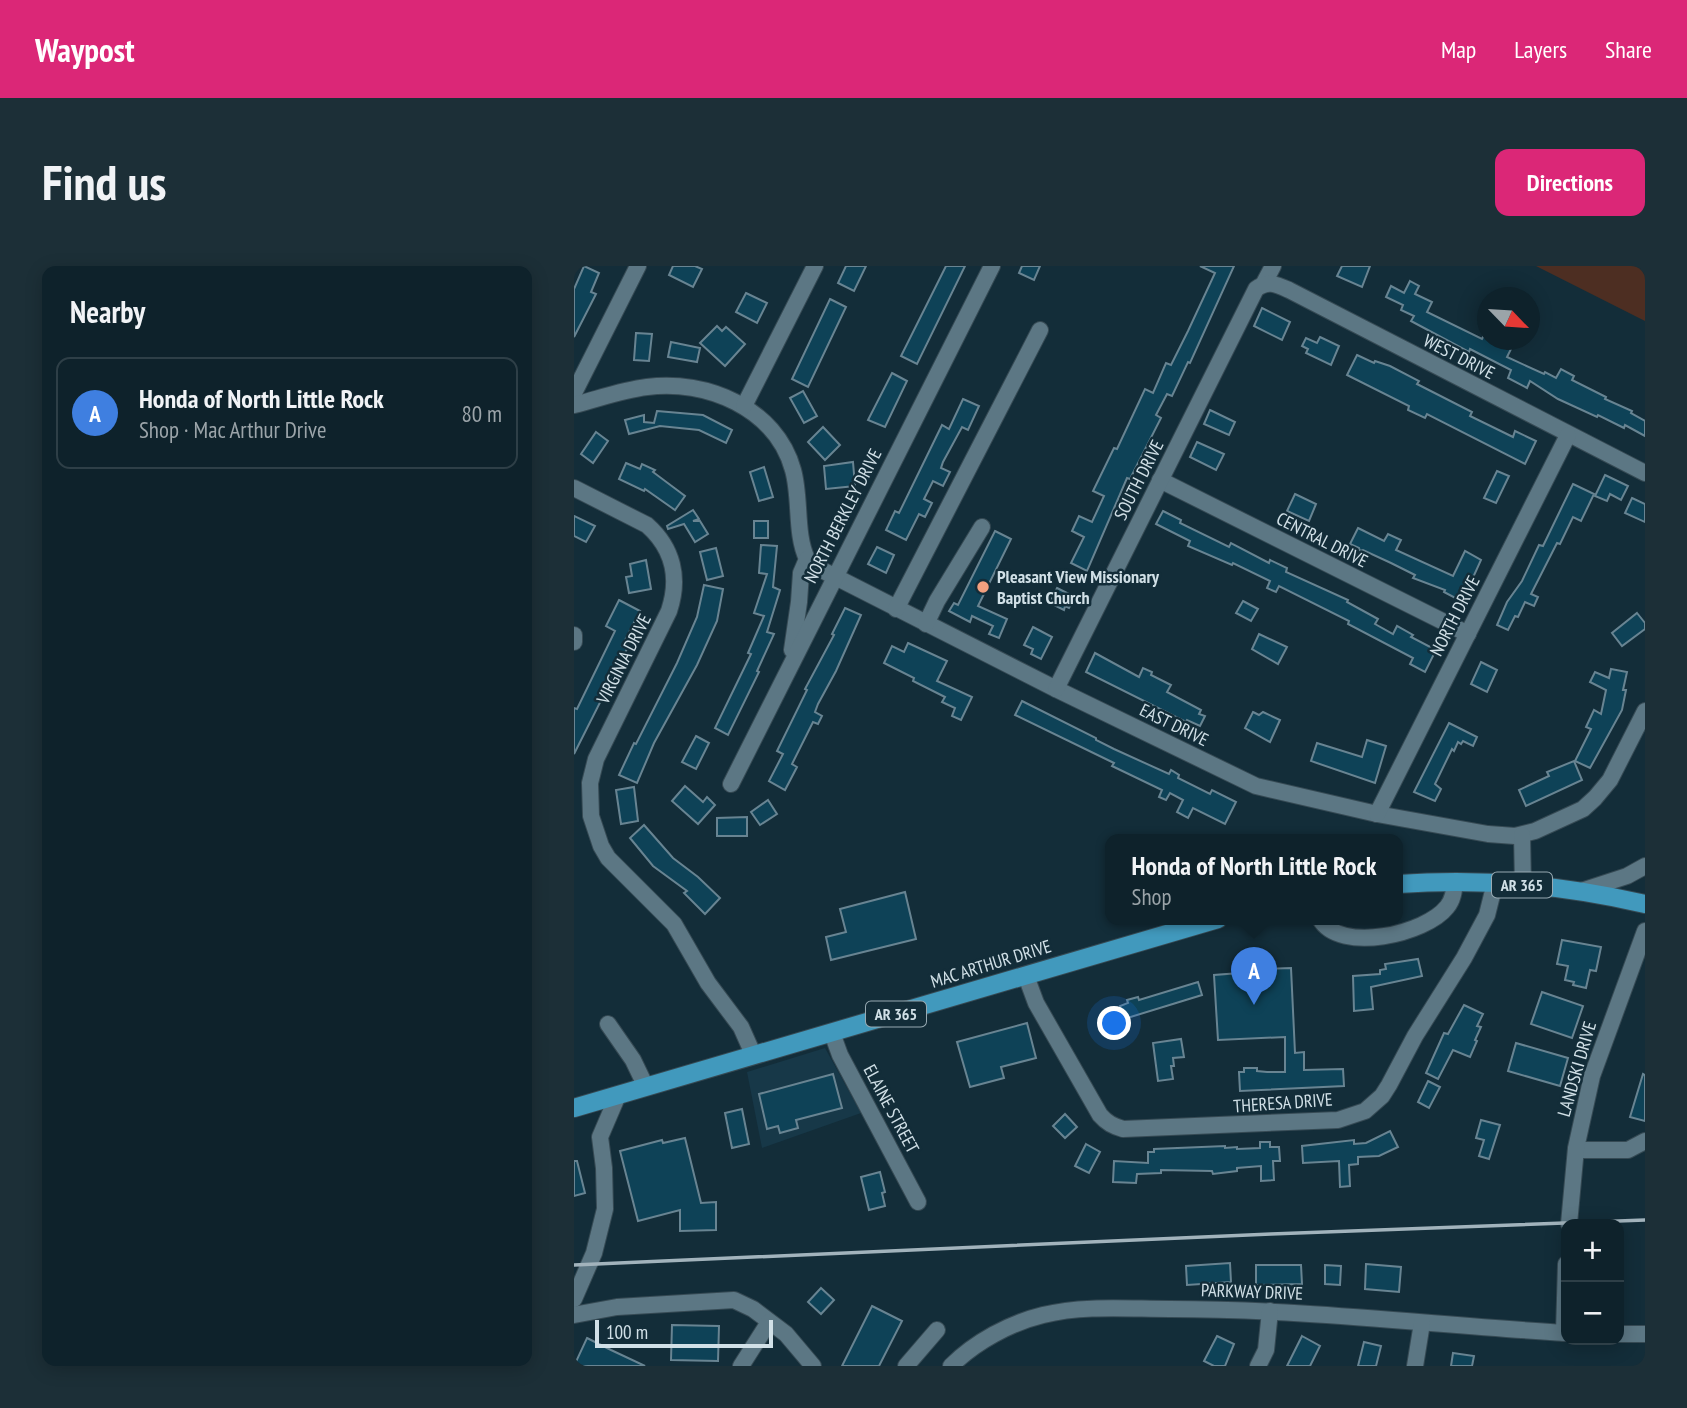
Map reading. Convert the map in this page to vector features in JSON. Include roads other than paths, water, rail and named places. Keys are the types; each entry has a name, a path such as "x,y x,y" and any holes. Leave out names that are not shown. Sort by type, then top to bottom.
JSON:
{"main road":[{"name":"AR 365","path":"1403,884 1455,882 1523,885 1581,891 1645,905"},
{"name":"MAC ARTHUR DRIVE","path":"574,1108 1198,925"}],"street":[{"path":"574,393 638,266"},
{"path":"744,406 815,266"},
{"name":"NORTH BERKLEY DRIVE","path":"731,784 992,266"},
{"name":"SOUTH DRIVE","path":"1056,688 1160,480 1260,286 1273,266"},
{"name":"WEST DRIVE","path":"1260,286 1275,284 1289,290 1645,473"},
{"path":"896,609 1040,331"},
{"path":"574,405 635,389 670,386 701,390 744,406 774,433 789,458 797,485 802,546 807,559 801,573 798,613 788,670"},
{"name":"NORTH DRIVE","path":"1377,814 1568,435"},
{"name":"CENTRAL DRIVE","path":"1160,480 1468,635"},
{"name":"VIRGINIA DRIVE","path":"574,488 647,525 655,532 666,548 675,577 669,611 596,759 589,798 594,828 601,846 615,866 674,924 708,983 741,1027 753,1054"},
{"path":"926,624 982,527"},
{"name":"EAST DRIVE","path":"807,559 816,568 896,609 1256,786 1377,814 1488,834 1522,835"},
{"path":"574,635 574,642"},
{"path":"1523,885 1522,835 1573,814 1595,798 1610,780 1645,711"},
{"path":"1581,891 1627,876 1645,866"},
{"path":"1323,925 1341,936 1360,938 1406,930 1433,919 1447,907 1455,882"},
{"name":"THERESA DRIVE","path":"1026,976 1035,1003 1100,1115 1115,1127 1123,1129 1338,1120 1365,1111 1382,1096 1480,928 1490,905 1495,883"},
{"name":"LANDSKI DRIVE","path":"1569,1219 1576,1150 1592,1076 1645,930"},
{"path":"608,1024 633,1060 646,1087"},
{"name":"ELAINE STREET","path":"832,1032 840,1055 918,1202"},
{"path":"600,1137 618,1095"},
{"path":"574,1299 594,1253 605,1209 604,1168 593,1102"},
{"path":"1576,1150 1628,1150 1645,1142"},
{"path":"574,1315 617,1307 734,1300 752,1309 786,1334 813,1366"},
{"name":"PARKWAY DRIVE","path":"951,1366 975,1346 999,1332 1034,1318 1069,1311 1270,1311 1561,1333"},
{"path":"1258,1366 1266,1350 1270,1311"},
{"path":"741,1366 769,1321"},
{"path":"1415,1366 1422,1323"},
{"path":"906,1366 937,1330"},
{"path":"1624,1334 1645,1334"}],"railway":[{"path":"574,1265 1645,1220"}],"place":[{"name":"Pleasant View Missionary Baptist Church","path":"983,587"},
{"name":"Honda of North Little Rock","path":"1254,1005"}]}
